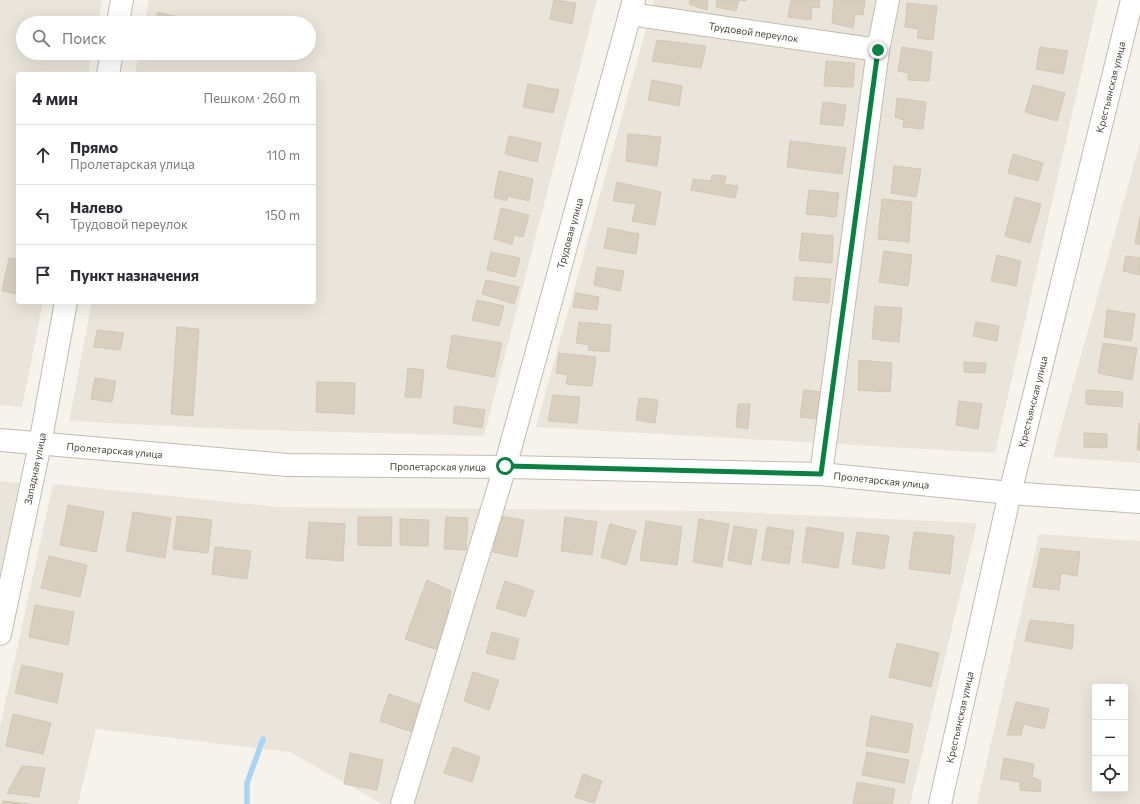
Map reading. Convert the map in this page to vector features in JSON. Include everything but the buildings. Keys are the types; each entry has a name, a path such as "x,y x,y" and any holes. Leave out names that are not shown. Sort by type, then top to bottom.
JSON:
{"street":[{"path":"119,16 122,0"},
{"path":"821,474 878,50 888,0"},
{"name":"Крестьянская улица","path":"940,804 1010,493 1132,0"},
{"name":"Трудовой переулок","path":"632,7 878,50"},
{"name":"Трудовая улица","path":"402,804 505,466 632,7"},
{"path":"108,72 111,60"},
{"name":"Западная улица","path":"0,634 40,444 66,304"},
{"name":"Пролетарская улица","path":"0,440 286,465 505,466 821,474 1010,493 1140,502"}],"shaded area":[{"path":"0,0 102,0 99,16 16,16 16,60 91,60 88,72 16,72 16,304 43,304 22,407 0,405"},
{"path":"149,0 597,0 484,436 231,429 69,421 92,304 316,304 316,72 135,72 138,60 316,60 316,16 146,16"},
{"path":"654,0 1098,0 995,453 536,427"},
{"path":"1140,142 1140,463 1053,457"},
{"path":"0,481 19,483 0,577"},
{"path":"53,484 278,507 715,511 977,523 910,804 382,804 290,752 96,729 78,804 0,804 0,727"},
{"path":"1039,534 1140,541 1140,804 977,804"}],"waterway":[{"path":"247,804 247,783 263,739"}],"route":[{"path":"505,466 821,474 878,50"}]}
